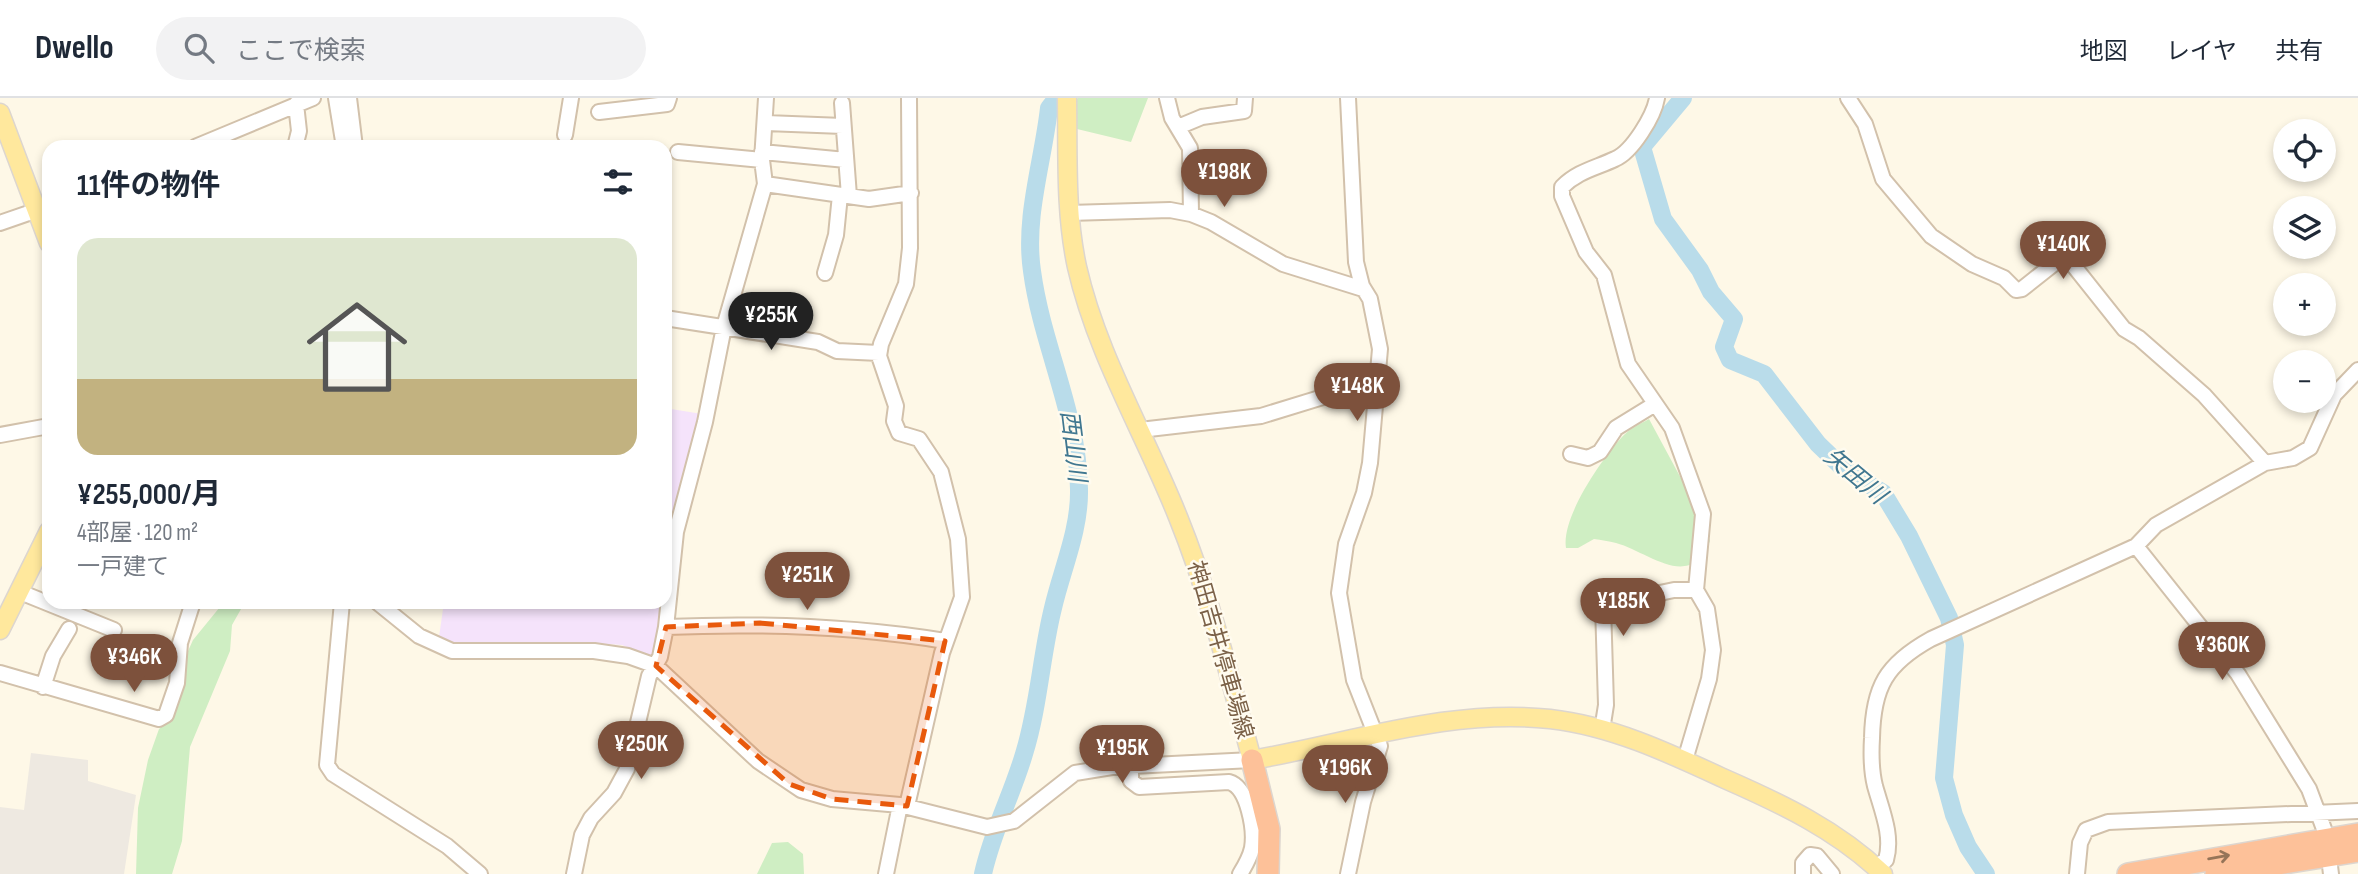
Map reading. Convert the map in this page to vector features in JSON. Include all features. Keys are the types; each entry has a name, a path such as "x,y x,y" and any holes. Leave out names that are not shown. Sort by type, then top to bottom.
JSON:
{"highway":[{"path":"1252,760 1267,815 1270,843 1268,874"},
{"path":"2128,874 2358,834"},
{"path":"1261,874 1270,843"},
{"path":"2216,874 2358,851"}],"main road":[{"name":"神田吉井停車場線","path":"1067,98 1069,214 1078,268 1091,315 1202,581 1252,760 1375,734 1487,717 1551,720 1602,730 1685,760 1804,815 1879,870"},
{"path":"0,113 42,207"},
{"path":"0,630 42,546"}],"street":[{"path":"211,140 313,98"},
{"path":"336,98 343,140"},
{"path":"349,98 354,140"},
{"path":"565,135 571,98"},
{"path":"599,112 667,104 669,98"},
{"path":"672,570 676,532 705,422 724,327 765,184 762,156 766,98"},
{"path":"886,874 945,641 960,609 962,597 958,539 942,472 919,439 904,437 894,421 896,407 879,353 906,284 911,193 909,98"},
{"path":"1167,98 1189,148 1191,214"},
{"path":"1178,127 1202,117 1244,111 1245,98"},
{"path":"1348,98 1356,262 1363,289 1370,299 1381,349 1370,463 1364,493 1346,544 1339,593 1354,680 1380,746 1378,760 1363,802 1348,874"},
{"path":"1657,98 1654,117 1618,159 1593,166 1562,187 1562,196 1586,252 1604,275 1628,364 1672,428 1703,514 1696,590 1707,609 1713,650 1709,679 1685,760"},
{"path":"1848,98 1865,124 1883,179 1930,236 1972,264 2004,278 2016,290 2022,289 2065,256 2123,329 2140,338 2204,395 2265,463"},
{"path":"825,273 844,195 846,160 842,103"},
{"path":"296,104 299,131 297,140"},
{"path":"766,123 843,126"},
{"path":"678,152 846,160"},
{"path":"765,184 869,200 911,193"},
{"path":"0,223 42,209"},
{"path":"1069,214 1170,210 1191,214 1211,222 1283,264 1363,289"},
{"path":"672,319 818,342 837,351 879,353"},
{"path":"1879,870 1886,860 1891,844 1871,770 1873,709 1881,683 1891,668 1909,651 1931,639 2136,546 2156,525 2254,472 2265,463 2293,458 2310,448 2334,395 2358,370"},
{"path":"1140,430 1261,416 1336,393 1378,389"},
{"path":"1571,454 1588,458 1600,452 1616,428 1655,404"},
{"path":"0,435 42,427"},
{"path":"2136,546 2238,674 2309,789 2324,829"},
{"path":"1602,730 1606,705 1602,605 1674,590 1696,590"},
{"path":"20,592 42,601"},
{"path":"61,609 114,631"},
{"path":"0,679 43,687 159,719 166,715 177,683 180,643 191,609"},
{"path":"341,609 327,765 333,774 447,846 480,874"},
{"path":"385,609 437,646 452,651 594,651 628,656 656,666 758,761 789,783 832,799 904,805 994,826 1029,811 1075,773 1112,767 1252,760"},
{"path":"397,609 400,622"},
{"path":"574,874 582,835 591,818 621,783 627,769 649,677 656,666 666,627 668,609"},
{"path":"666,627 760,623 797,629 908,635 945,641"},
{"path":"43,687 53,656 69,629"},
{"path":"1131,768 1130,781 1139,787 1229,782 1238,786 1244,796 1252,846 1240,874"},
{"path":"2073,873 2086,830 2108,822 2358,811"},
{"path":"1803,874 1803,863 1810,855 1817,856 1832,874"}],"highlighted area":[{"path":"760,623 945,641 907,806 832,799 789,784 656,666 666,627"}],"shaded area":[{"path":"672,409 702,414 672,566"},
{"path":"443,609 664,609 656,655 651,657 622,645 462,645 439,637"},
{"path":"31,753 88,760 88,781 136,795 124,874 0,874 0,807 24,810"}],"green space":[{"path":"1148,98 1131,142 1077,129 1075,100"},
{"path":"1649,419 1704,521 1710,541 1702,556 1692,564 1680,566 1655,560 1616,543 1594,539 1578,548 1566,548 1570,521 1594,474 1625,434"},
{"path":"218,609 241,609 232,625 230,651 190,747 182,841 172,874 136,874 138,808 148,760 159,729 170,719 184,660 193,640"},
{"path":"788,842 803,854 804,874 757,874 772,843"}],"waterway":[{"name":"西山川","path":"983,874 1029,736 1049,626 1074,534 1079,504 1073,433 1043,326 1030,251 1032,210 1049,108 1057,98"},
{"name":"矢田川","path":"1683,98 1642,147 1663,219 1700,270 1711,292 1734,319 1724,347 1730,360 1764,374 1818,444 1844,469 1883,493 1909,536 1949,618 1955,645 1944,778 1954,815 1968,847 1986,874"}]}
